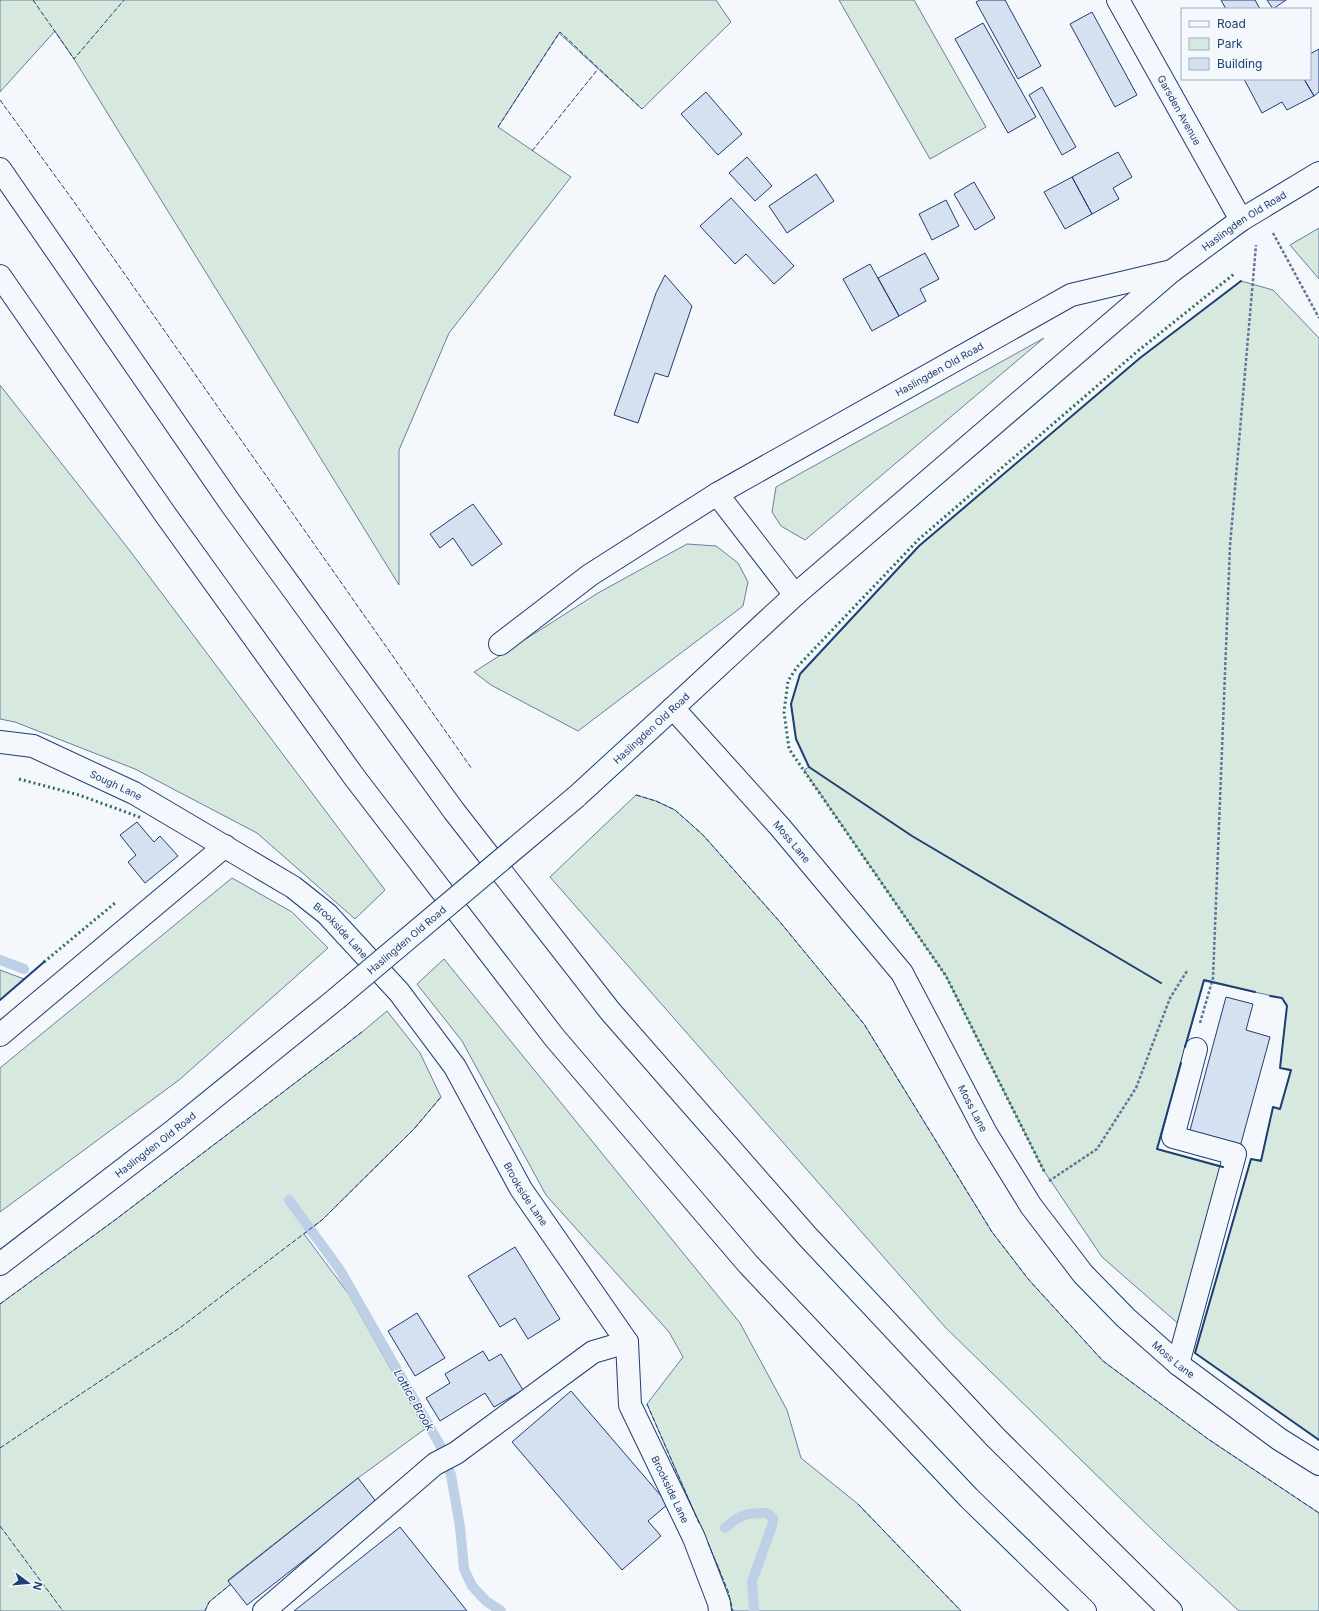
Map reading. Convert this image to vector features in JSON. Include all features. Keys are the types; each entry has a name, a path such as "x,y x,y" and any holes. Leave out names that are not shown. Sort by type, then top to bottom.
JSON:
{"main road":[{"name":"Garsden Avenue","path":"1118,0 1241,220"},
{"path":"0,169 236,510 454,811 610,1011 807,1236 996,1438 1171,1611"},
{"name":"Haslingden Old Road","path":"0,1264 173,1131 336,999 576,797 795,595 1172,271 1259,208 1319,173"},
{"name":"Haslingden Old Road","path":"500,644 590,575 717,494 1071,295 1172,271"},
{"path":"0,276 166,514 355,778 554,1037 748,1264 969,1498 1085,1611"},
{"path":"717,494 795,595"},
{"name":"Moss Lane","path":"674,708 780,827 902,974 986,1133 1025,1196 1083,1274 1126,1318 1178,1364 1279,1439 1319,1464"},
{"name":"Sough Lane","path":"0,742 32,746 134,793 225,846"},
{"path":"0,1034 225,846"},
{"name":"Brookside Lane","path":"225,846 293,887 327,914 399,992 455,1067 521,1189 627,1342 630,1405 694,1538 719,1603 720,1611"},
{"path":"1178,1364 1235,1154 1173,1137 1196,1049"},
{"path":"264,1611 436,1464 456,1454 593,1352 627,1342"}],"path":[{"path":"1259,208 1319,318"},
{"path":"1200,1024 1213,978 1230,546 1259,208"},
{"path":"1025,1196 1097,1149 1136,1088 1170,998 1187,971"}],"green space":[{"path":"0,0 716,0 731,22 642,109 559,33 498,127 571,177 449,333 399,450 399,585 74,59 55,31 0,92"},
{"path":"839,0 914,0 986,127 930,159"},
{"path":"1319,228 1319,279 1290,245"},
{"path":"1241,281 1273,290 1319,338 1319,1440 1195,1353 1251,1159 1261,1160 1273,1107 1280,1109 1291,1071 1280,1068 1287,1005 1282,998 1204,981 1157,1149 1224,1168 1182,1327 1102,1257 1044,1171 946,976 804,770 809,767 796,739 791,704 800,674 919,546 1140,358"},
{"path":"1044,338 805,540 781,526 772,512 776,487"},
{"path":"0,385 127,547 385,890 355,919 257,833 135,769 15,722 0,719"},
{"path":"687,544 716,546 738,563 748,582 743,606 578,731 491,685 474,672 598,593"},
{"path":"636,795 656,801 675,810 703,835 780,922 864,1024 992,1232 1029,1280 1103,1361 1208,1439 1319,1513 1319,1611 1239,1611 1166,1543 945,1327 550,877"},
{"path":"232,878 292,912 328,948 179,1080 0,1212 0,1068"},
{"path":"444,959 740,1323 787,1410 801,1458 858,1504 961,1611 727,1611 720,1571 647,1404 683,1357 669,1332 546,1195 462,1041 417,984"},
{"path":"0,970 24,979 0,1000"},
{"path":"387,1011 420,1053 441,1097 414,1129 322,1220 304,1234 348,1293 425,1429 358,1478 228,1580 231,1584 209,1602 205,1611 0,1611 0,1304 115,1220 362,1032"}],"building":[{"path":"980,0 1005,0 1041,66 1018,79 976,2"},
{"path":"1221,0 1255,0 1259,8 1225,8"},
{"path":"1267,0 1286,0 1274,8 1272,8"},
{"path":"1092,12 1137,95 1115,107 1070,24"},
{"path":"983,23 1036,117 1008,133 955,39"},
{"path":"1319,49 1319,92 1314,96 1305,80 1311,80 1311,53"},
{"path":"1245,80 1305,80 1314,96 1287,110 1282,102 1262,113"},
{"path":"1042,87 1076,147 1062,155 1029,95"},
{"path":"706,92 742,134 718,155 681,114"},
{"path":"1118,152 1132,177 1113,188 1119,199 1092,214 1072,177"},
{"path":"747,157 772,186 755,201 729,173"},
{"path":"816,174 834,201 787,233 769,206"},
{"path":"1072,177 1092,214 1065,229 1044,192"},
{"path":"974,182 995,218 975,230 954,194"},
{"path":"731,198 794,266 774,284 746,254 735,264 700,226"},
{"path":"946,200 959,226 932,240 919,214"},
{"path":"925,253 939,279 920,289 926,301 899,316 878,278"},
{"path":"870,264 899,316 872,331 843,279"},
{"path":"665,275 692,306 668,377 655,373 638,423 614,415 656,293"},
{"path":"473,504 502,544 472,566 453,538 440,548 430,534"},
{"path":"137,822 154,842 160,836 178,856 145,883 128,862 136,855 120,835"},
{"path":"1226,997 1253,1004 1246,1030 1270,1037 1240,1147 1189,1134"},
{"path":"515,1247 560,1319 528,1339 515,1318 500,1327 468,1276"},
{"path":"417,1313 445,1358 415,1376 388,1331"},
{"path":"483,1351 489,1361 501,1354 523,1390 494,1407 485,1393 440,1421 426,1398 450,1383 445,1374"},
{"path":"571,1391 668,1504 648,1521 661,1536 622,1570 512,1442"},
{"path":"358,1478 377,1503 247,1605 228,1581"},
{"path":"400,1527 467,1611 294,1611"}],"waterway":[{"name":"Lottice Brook","path":"0,960 24,969"},
{"name":"Lottice Brook","path":"289,1200 340,1270 440,1445 451,1475 460,1527 464,1569 472,1586 486,1601 501,1611"},
{"name":"Lottice Brook","path":"725,1528 744,1515 767,1513 773,1518 772,1526 752,1581 754,1611"}],"hedge":[{"path":"1044,1171 946,976 789,749 784,712 788,681 797,667 919,539 1139,350 1234,274"},
{"path":"19,779 79,795 142,818"},
{"path":"44,962 115,903"}],"fence":[{"path":"33,0 74,59 124,0"},
{"path":"498,127 560,32 642,109"},
{"path":"532,151 598,69"},
{"path":"0,100 72,199 472,769"},
{"path":"636,795 656,801 675,810 703,835 780,922 864,1024 992,1232 1029,1280 1103,1361 1208,1439 1319,1513"},
{"path":"0,1304 115,1220 362,1032"},
{"path":"0,1448 181,1327 322,1220 414,1129 441,1097"},
{"path":"647,1404 699,1523"},
{"path":"858,1504 961,1611"},
{"path":"0,1526 63,1611"},
{"path":"708,1543 728,1591 733,1611"},
{"path":"205,1611 209,1602 231,1584"}],"wall":[{"path":"1161,983 912,836 809,767 796,739 791,704 800,674 919,546 1140,358 1241,281"},
{"path":"0,1000 44,962"},
{"path":"1185,1047 1204,980 1255,992"},
{"path":"1270,996 1282,998 1287,1006 1280,1068 1291,1070 1280,1109 1273,1107 1261,1161 1251,1159 1195,1353 1319,1440"},
{"path":"1181,1063 1157,1149 1223,1167"}]}
